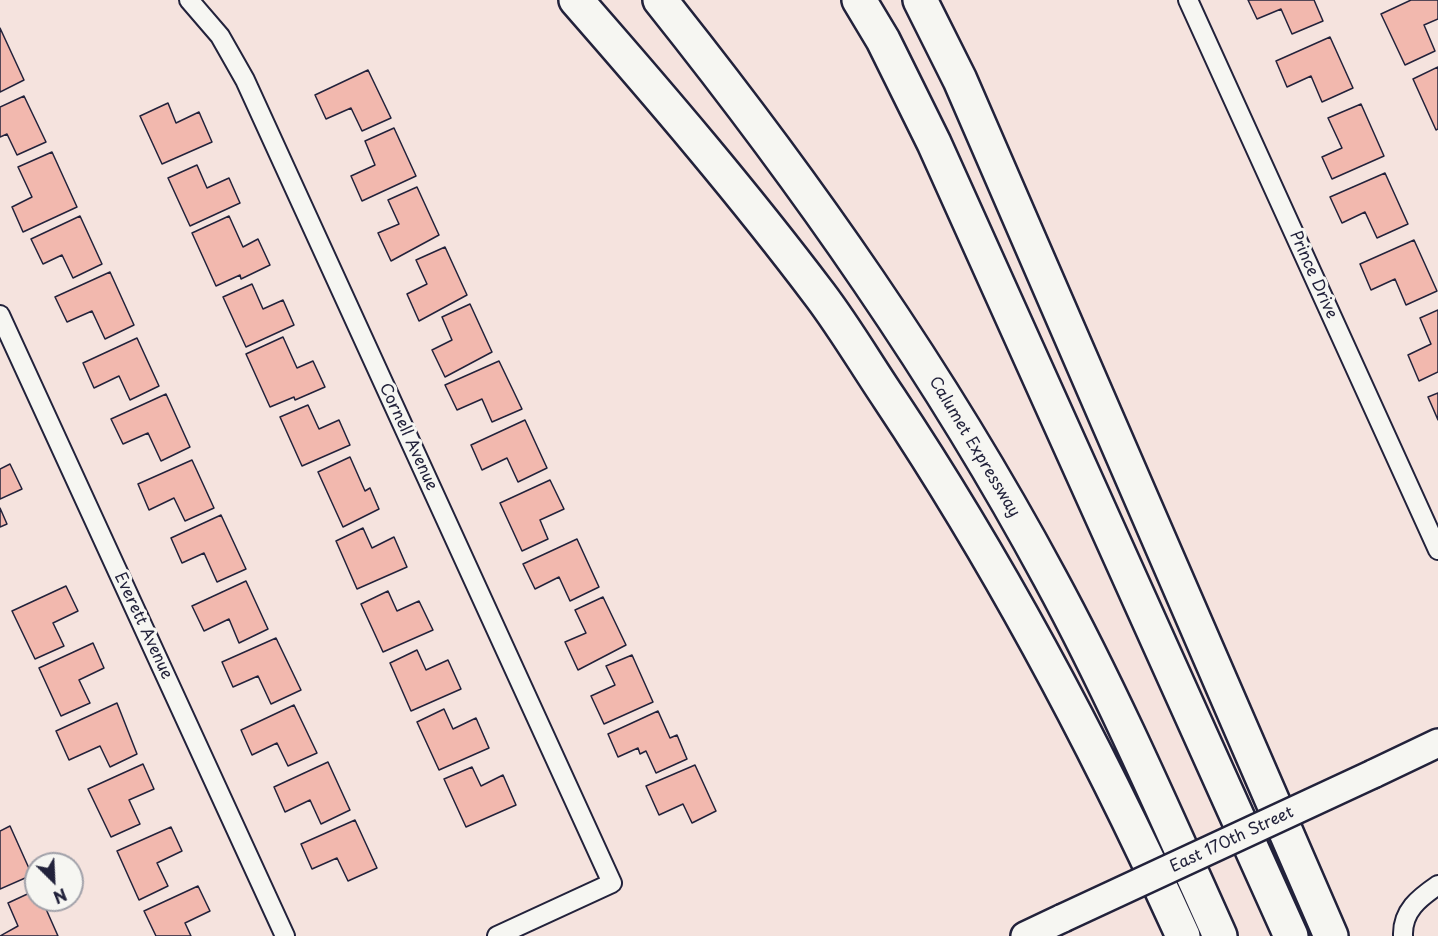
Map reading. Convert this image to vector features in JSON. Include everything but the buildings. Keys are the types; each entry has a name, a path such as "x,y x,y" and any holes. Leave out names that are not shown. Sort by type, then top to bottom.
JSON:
{"highway":[{"path":"576,0 702,144 822,297 944,480 1038,641 1126,810 1182,936"},
{"name":"Calumet Expressway","path":"660,0 748,110 845,243 916,350 989,470 1057,591 1153,789 1220,936"},
{"path":"859,0 883,40 934,143 1291,936"},
{"path":"920,0 964,91 1331,936"}],"street":[{"name":"Cornell Avenue","path":"189,0 220,36 245,80 612,883 497,936"},
{"name":"Prince Drive","path":"1188,0 1438,550"},
{"name":"Everett Avenue","path":"0,315 285,936"},
{"name":"East 170th Street","path":"1025,936 1438,743"},
{"path":"1403,936 1405,919 1412,906 1438,885"}]}
